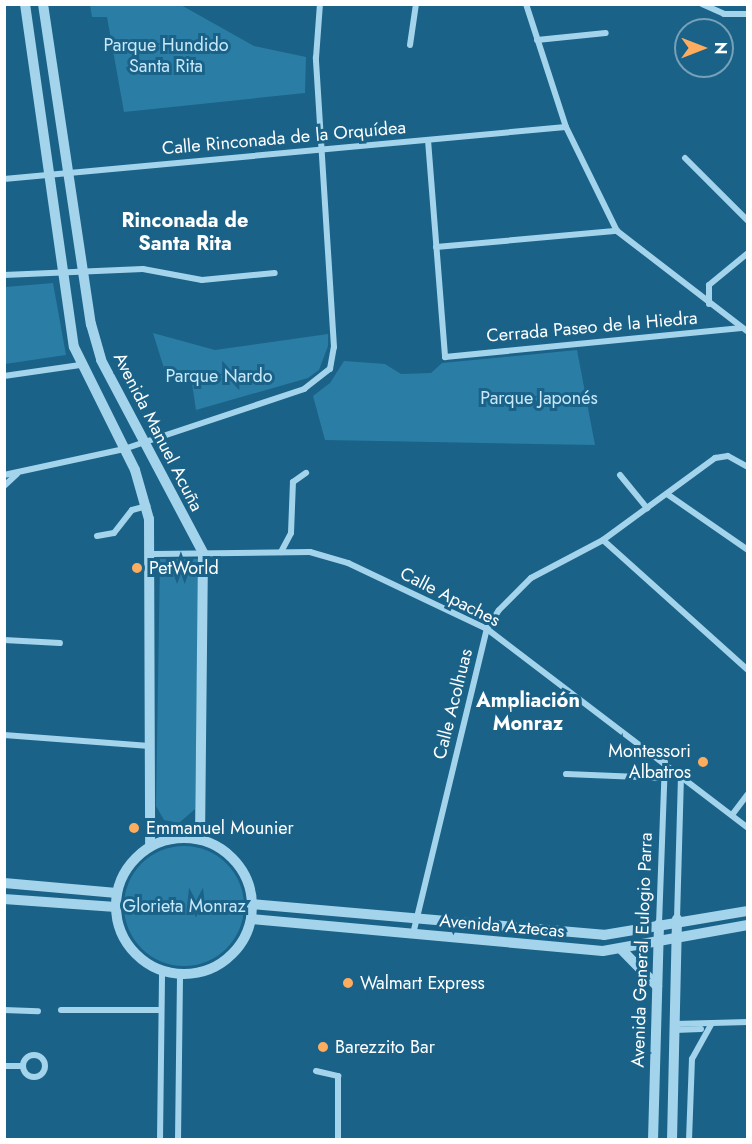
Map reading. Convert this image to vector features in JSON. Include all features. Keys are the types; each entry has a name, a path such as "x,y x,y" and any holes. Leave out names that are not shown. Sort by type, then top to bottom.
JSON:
{"street":[{"path":"25,4 61,271 80,365 124,449 147,506 154,554 150,846"},
{"name":"Avenida Manuel Acuña","path":"43,4 82,272 101,360 203,553 200,839"},
{"path":"4,475 124,449 310,387 330,369 334,347 316,58 320,4"},
{"path":"410,45 416,4"},
{"path":"526,4 566,127 617,231 745,330"},
{"path":"702,4 724,14 747,14"},
{"path":"537,40 606,33"},
{"name":"Calle Rinconada de la Orquídea","path":"4,179 566,127"},
{"path":"428,140 436,247 617,231"},
{"path":"684,158 747,222"},
{"name":"Cerrada Paseo de la Hiedra","path":"436,247 445,357 745,330"},
{"path":"709,304 709,285 747,253"},
{"path":"4,275 143,269 202,280 276,273"},
{"path":"4,376 80,365"},
{"name":"Calle Acolhuas","path":"413,935 415,919 487,629 531,578 603,540 722,456 747,467"},
{"path":"281,552 291,533 293,483 306,473"},
{"path":"4,486 16,474"},
{"path":"620,475 647,508"},
{"path":"668,494 747,550"},
{"path":"98,536 114,533 132,510 147,506"},
{"path":"603,540 747,670"},
{"name":"Calle Apaches","path":"154,554 281,552 318,554 348,563 487,629 665,762 747,828"},
{"path":"4,640 60,643"},
{"path":"4,735 151,746"},
{"name":"Avenida General Eulogio Parra","path":"653,1140 665,762"},
{"path":"566,774 664,777"},
{"name":"Avenida General Eulogio Parra","path":"672,1140 681,775"},
{"path":"732,814 747,795"},
{"path":"169,839 200,839 237,863 252,904 251,919 242,942 226,960 204,971 180,974 162,971 132,951 116,908 117,893 132,861 150,846 169,839"},
{"path":"4,883 117,893"},
{"path":"4,898 116,908"},
{"name":"Avenida Aztecas","path":"252,904 604,935 677,919 747,911"},
{"name":"Avenida Aztecas","path":"251,919 413,935 621,949 677,936 747,925"},
{"path":"621,949 657,986"},
{"path":"160,1140 162,971"},
{"path":"178,1140 180,974"},
{"path":"4,1010 38,1011"},
{"path":"61,1010 161,1010"},
{"path":"675,1027 709,1027 747,1022"},
{"path":"689,1140 692,1059 709,1027"},
{"path":"4,1066 22,1066"},
{"path":"316,1071 338,1076 338,1140"}],"green space":[{"name":"Parque Hundido Santa Rita","path":"90,5 181,5 254,46 306,57 305,93 124,112 107,17 92,17"},
{"path":"53,283 66,355 5,364 5,287"},
{"name":"Parque Nardo","path":"153,333 215,350 328,334 328,346 319,370 308,378 196,410 191,377 167,378"},
{"name":"Parque Japonés","path":"577,350 595,445 325,440 313,396 330,383 344,361 385,364 401,374 431,373 442,363"},
{"path":"160,559 199,559 195,809 179,823 164,820 156,806"},
{"name":"Glorieta Monraz","path":"184,846 207,850 227,863 240,883 244,906 240,929 227,949 207,962 184,966 161,962 141,949 128,929 124,906 128,883 141,863 161,850"}],"place":[{"name":"PetWorld","path":"137,568"},
{"name":"Montessori Albatros","path":"703,762"},
{"name":"Emmanuel Mounier","path":"134,828"},
{"name":"Walmart Express","path":"348,983"},
{"name":"Barezzito Bar","path":"323,1047"}],"district":[{"name":"Rinconada de Santa Rita","path":"185,232"},
{"name":"Ampliación Monraz","path":"528,712"}]}
